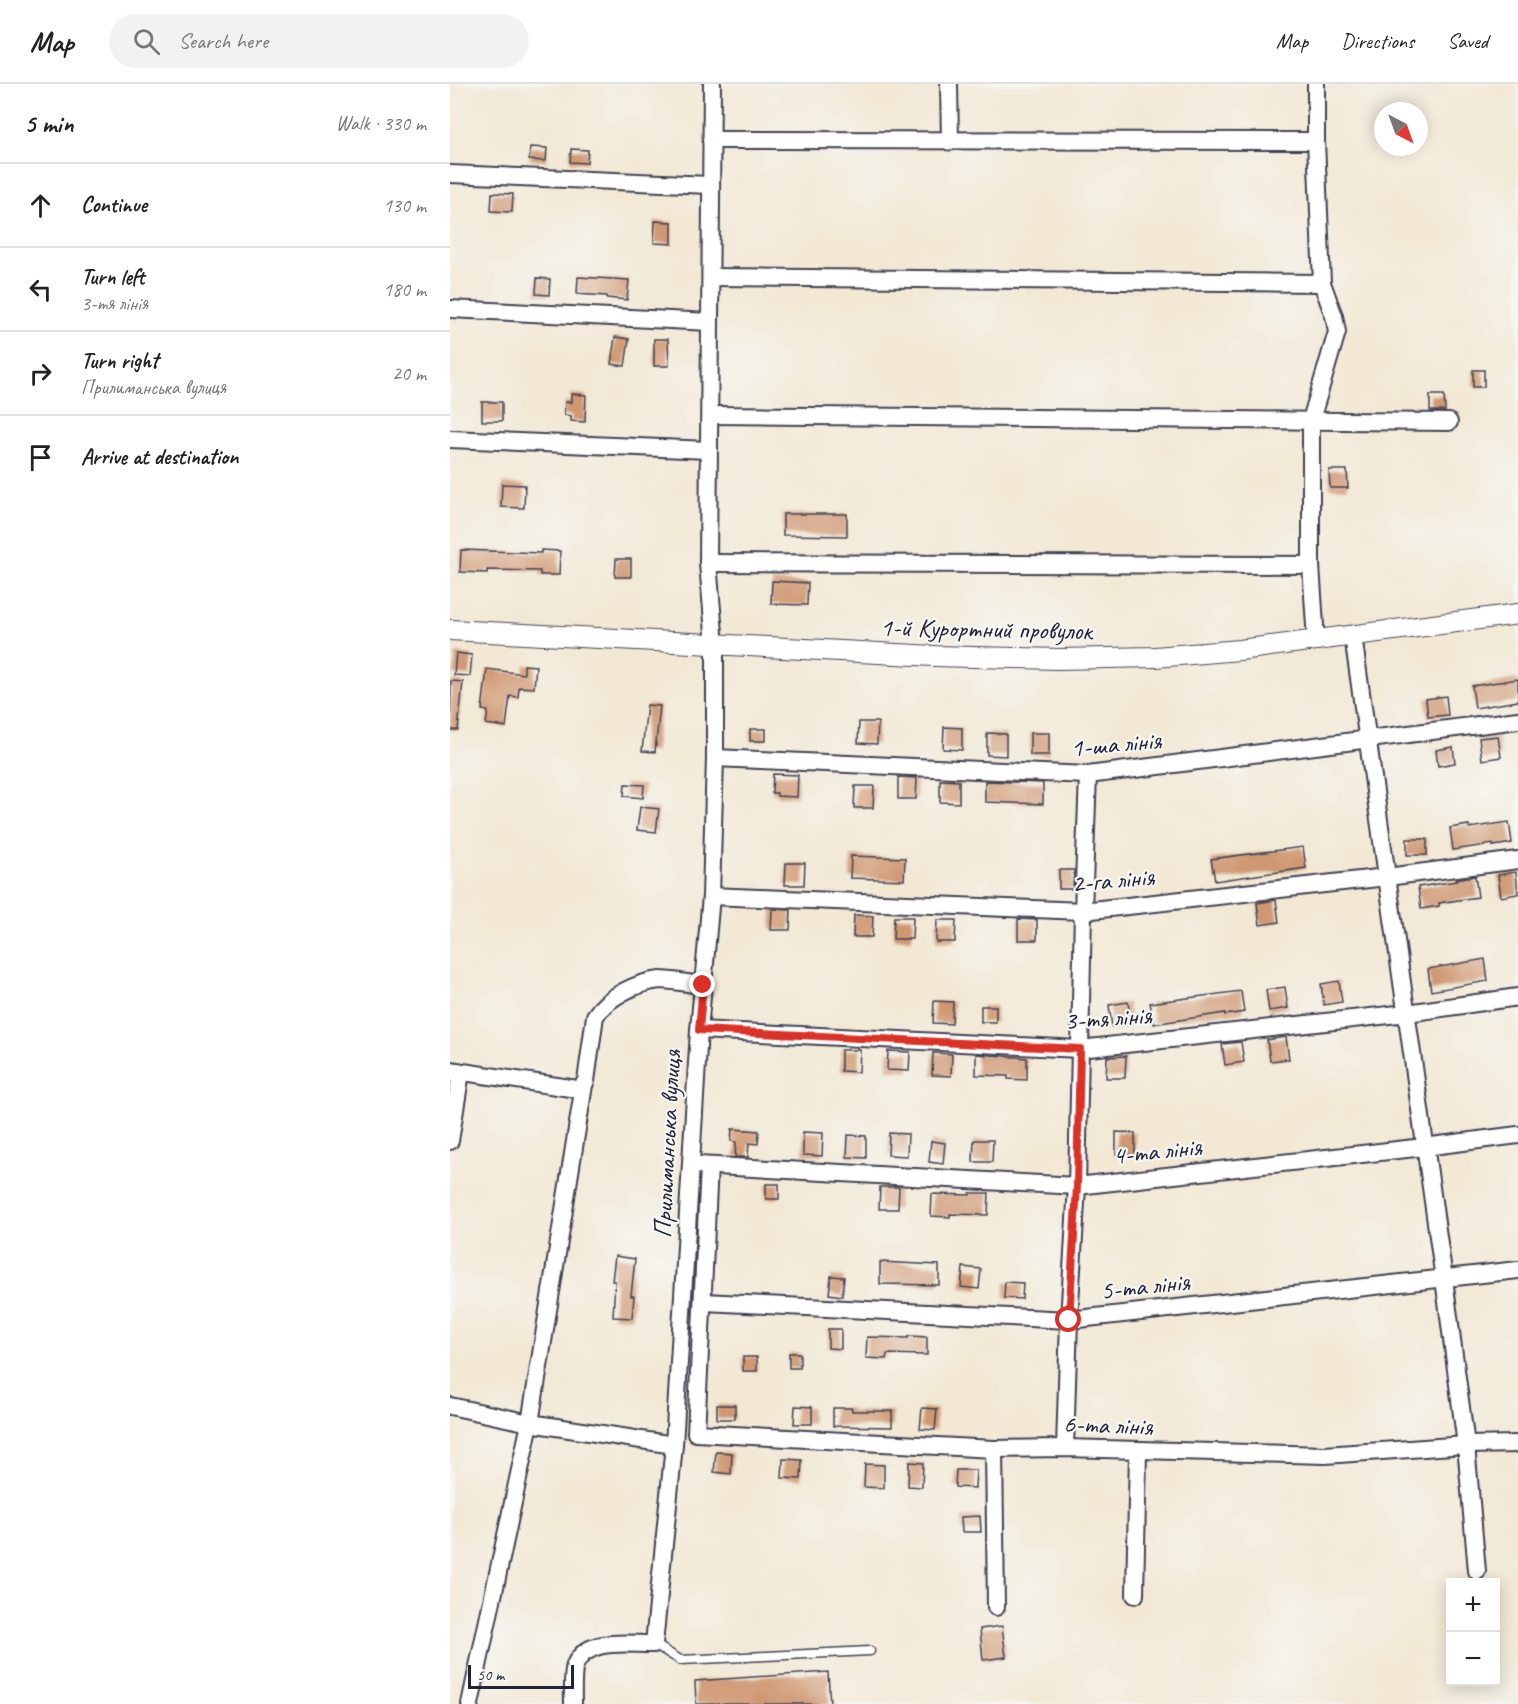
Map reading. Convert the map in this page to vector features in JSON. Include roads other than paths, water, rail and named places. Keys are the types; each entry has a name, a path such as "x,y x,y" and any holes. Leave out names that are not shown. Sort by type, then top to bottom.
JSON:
{"street":[{"name":"Прилиманська вулиця","path":"654,1644 674,1445 699,1030 711,896 715,758 715,645 708,563 711,84"},
{"path":"950,84 950,142"},
{"path":"1316,84 1322,283 1334,316 1337,333 1311,420 1311,565 1316,641"},
{"path":"711,140 1316,141"},
{"path":"450,174 710,185"},
{"path":"711,277 1322,283"},
{"path":"450,309 710,322"},
{"path":"710,415 1449,422"},
{"path":"450,439 709,450"},
{"path":"708,563 1311,565"},
{"name":"1-й Курортний провулок","path":"450,630 934,656 1059,659 1155,657 1240,650 1518,614"},
{"path":"1353,636 1444,1279 1466,1445 1477,1571"},
{"name":"1-ша лінія","path":"715,758 1088,776 1518,720"},
{"path":"1065,1448 1069,1320 1077,1186 1088,776"},
{"name":"2-га лінія","path":"711,896 1083,911 1518,860"},
{"path":"470,1704 530,1423 595,1016 600,1008 630,989 645,984 661,980 703,985"},
{"name":"3-тя лінія","path":"699,1030 1080,1049 1407,1013 1518,997"},
{"path":"450,1141 456,1071 577,1089 584,1085"},
{"name":"4-та лінія","path":"692,1165 1077,1186 1424,1148 1518,1135"},
{"path":"704,1302 709,1166"},
{"name":"5-та лінія","path":"704,1302 1069,1320 1518,1269"},
{"name":"6-та лінія","path":"704,1302 696,1433 994,1449 1065,1448 1138,1452 1325,1455 1466,1445 1518,1444"},
{"path":"450,1406 530,1423 674,1445"},
{"path":"994,1449 996,1608"},
{"path":"1135,1594 1138,1452"},
{"path":"573,1704 575,1666 586,1651 600,1645 654,1644"}],"lane":[{"path":"654,1644 680,1660 870,1651"}]}
